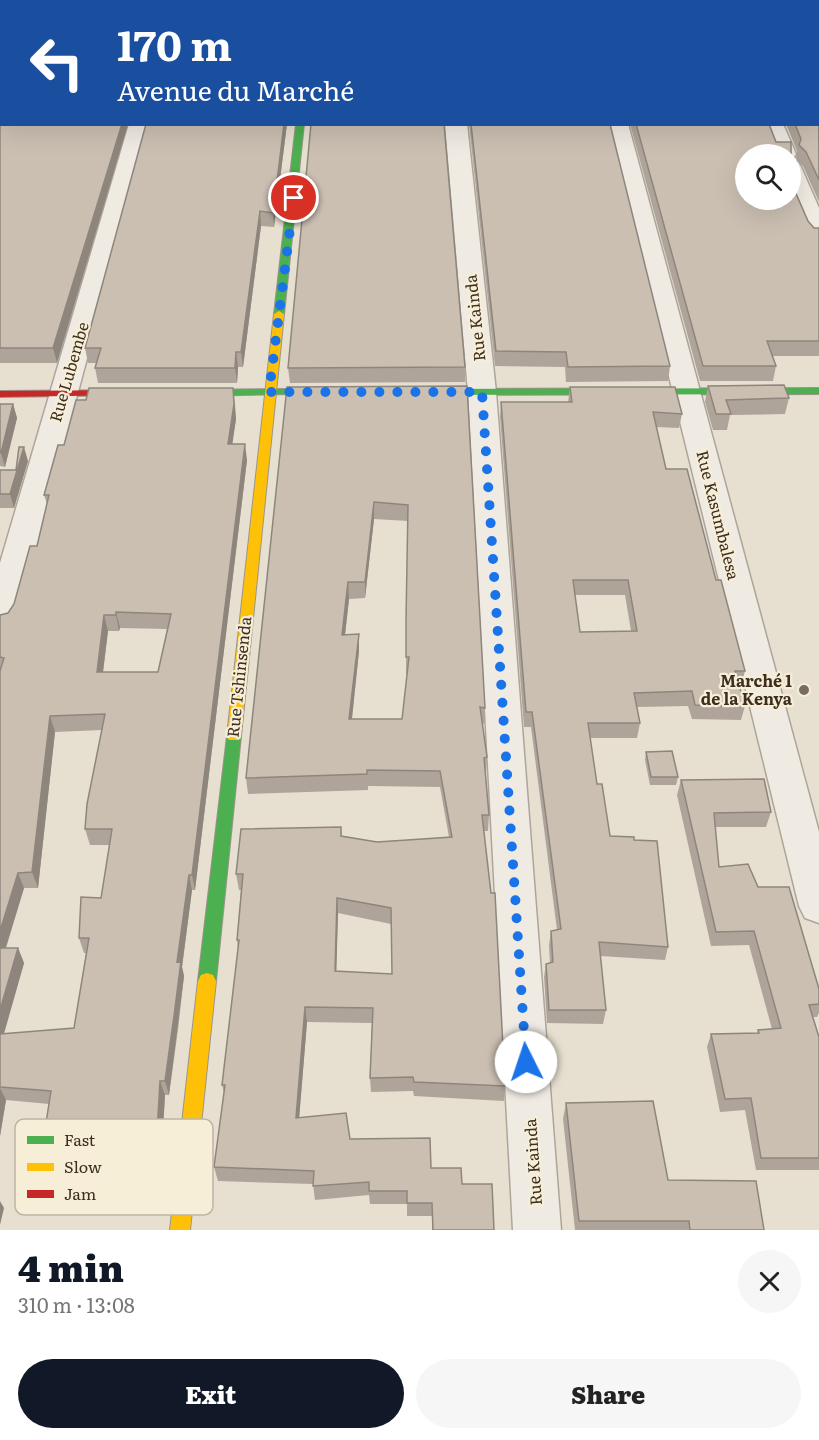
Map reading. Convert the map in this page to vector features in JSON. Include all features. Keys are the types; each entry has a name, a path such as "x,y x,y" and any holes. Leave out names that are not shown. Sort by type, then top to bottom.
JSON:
{"street":[{"name":"Rue Lubembe","path":"0,619 139,126"},
{"name":"Rue Tshinsenda","path":"192,1119 269,392 294,198 300,126"},
{"name":"Rue Kainda","path":"456,126 482,392 537,1230"},
{"name":"Rue Kasumbalesa","path":"618,126 819,906"},
{"path":"773,126 781,144"},
{"path":"801,193 819,235"},
{"path":"411,392 819,391"},
{"path":"178,393 305,392"},
{"path":"0,394 143,393"},
{"name":"Rue Tshinsenda","path":"180,1230 182,1215"}],"building":[{"path":"0,126 121,126 53,348 0,348"},
{"path":"145,126 284,126 273,213 260,211 241,352 236,352 235,368 95,368 101,348 85,348"},
{"path":"311,126 444,126 465,367 288,368"},
{"path":"471,126 610,126 670,366 568,367 566,352 496,351"},
{"path":"637,126 770,126 776,142 791,142 791,144 735,144 735,210 801,210 801,205 808,221 814,228 819,228 819,341 767,341 776,366 703,366"},
{"path":"796,126 819,126 819,180 806,152 799,144 801,139"},
{"path":"784,385 789,398 726,400 731,414 716,414 708,386"},
{"path":"467,386 485,708 480,707 487,757 484,758 489,815 482,815 491,893 495,893 505,1086 414,1082 413,1077 370,1078 373,1008 305,1007 296,1118 346,1113 350,1139 430,1138 431,1168 461,1168 462,1184 492,1184 494,1230 433,1230 432,1203 407,1203 407,1191 369,1191 369,1182 313,1186 314,1171 214,1167 225,1085 222,1085 239,940 237,940 243,874 236,874 241,829 341,827 341,836 377,842 452,837 440,771 367,770 367,774 246,778 287,387","holes":["374,502 408,505 406,657 409,657 402,719 349,719 359,634 342,635 348,582 365,582","337,898 391,908 392,974 335,971"]},
{"path":"570,387 675,387 682,414 653,412 666,469 687,469 716,580 721,580 745,671 735,671 745,706 695,705 692,691 634,693 640,723 588,723 597,784 602,784 610,836 657,841 668,947 599,942 606,1010 549,1010 546,964 553,962 551,931 561,929 532,712 526,712 501,402 572,402","holes":["573,580 628,580 637,631 580,632"]},
{"path":"89,388 233,388 234,404 228,444 245,444 192,875 189,875 177,962 181,961 174,1016 165,1081 160,1081 158,1119 47,1119 51,1091 0,1087 0,1034 74,1028 89,938 79,938 81,897 101,898 112,829 85,829 87,804 105,714 50,716 32,872 18,873 0,931 0,671 4,658 0,657 0,615 8,613 14,604 30,546 37,546 49,495 44,495 58,445 64,445 76,400 86,400","holes":["116,612 171,614 158,672 97,672 104,615 116,615"]},
{"path":"0,404 13,404 1,453 0,452"},
{"path":"19,447 24,447 10,494 0,494 0,470 16,470"},
{"path":"672,751 678,777 651,777 646,752"},
{"path":"764,779 771,812 714,813 719,867 748,864 758,887 789,887 819,989 819,1004 809,1005 819,1037 819,1158 761,1158 751,1098 725,1099 711,1034 759,1033 758,1030 781,1028 754,931 716,932 681,780"},
{"path":"0,948 18,948 0,1010"},
{"path":"653,1101 668,1180 756,1181 764,1230 690,1230 689,1221 579,1221 566,1103"}],"traffic: fast":[{"path":"279,314 300,126"},
{"path":"422,392 819,391"},
{"path":"188,393 289,392"},
{"path":"207,981 234,736"}],"traffic: slow":[{"path":"234,736 279,314"},
{"path":"192,1119 207,981"},
{"path":"180,1230 182,1215"}],"traffic: jam":[{"path":"0,394 133,393"}],"place":[{"name":"Marché 1 de la Kenya","path":"804,690"}],"route":[{"path":"294,198 269,392 482,392 526,1062"}]}
